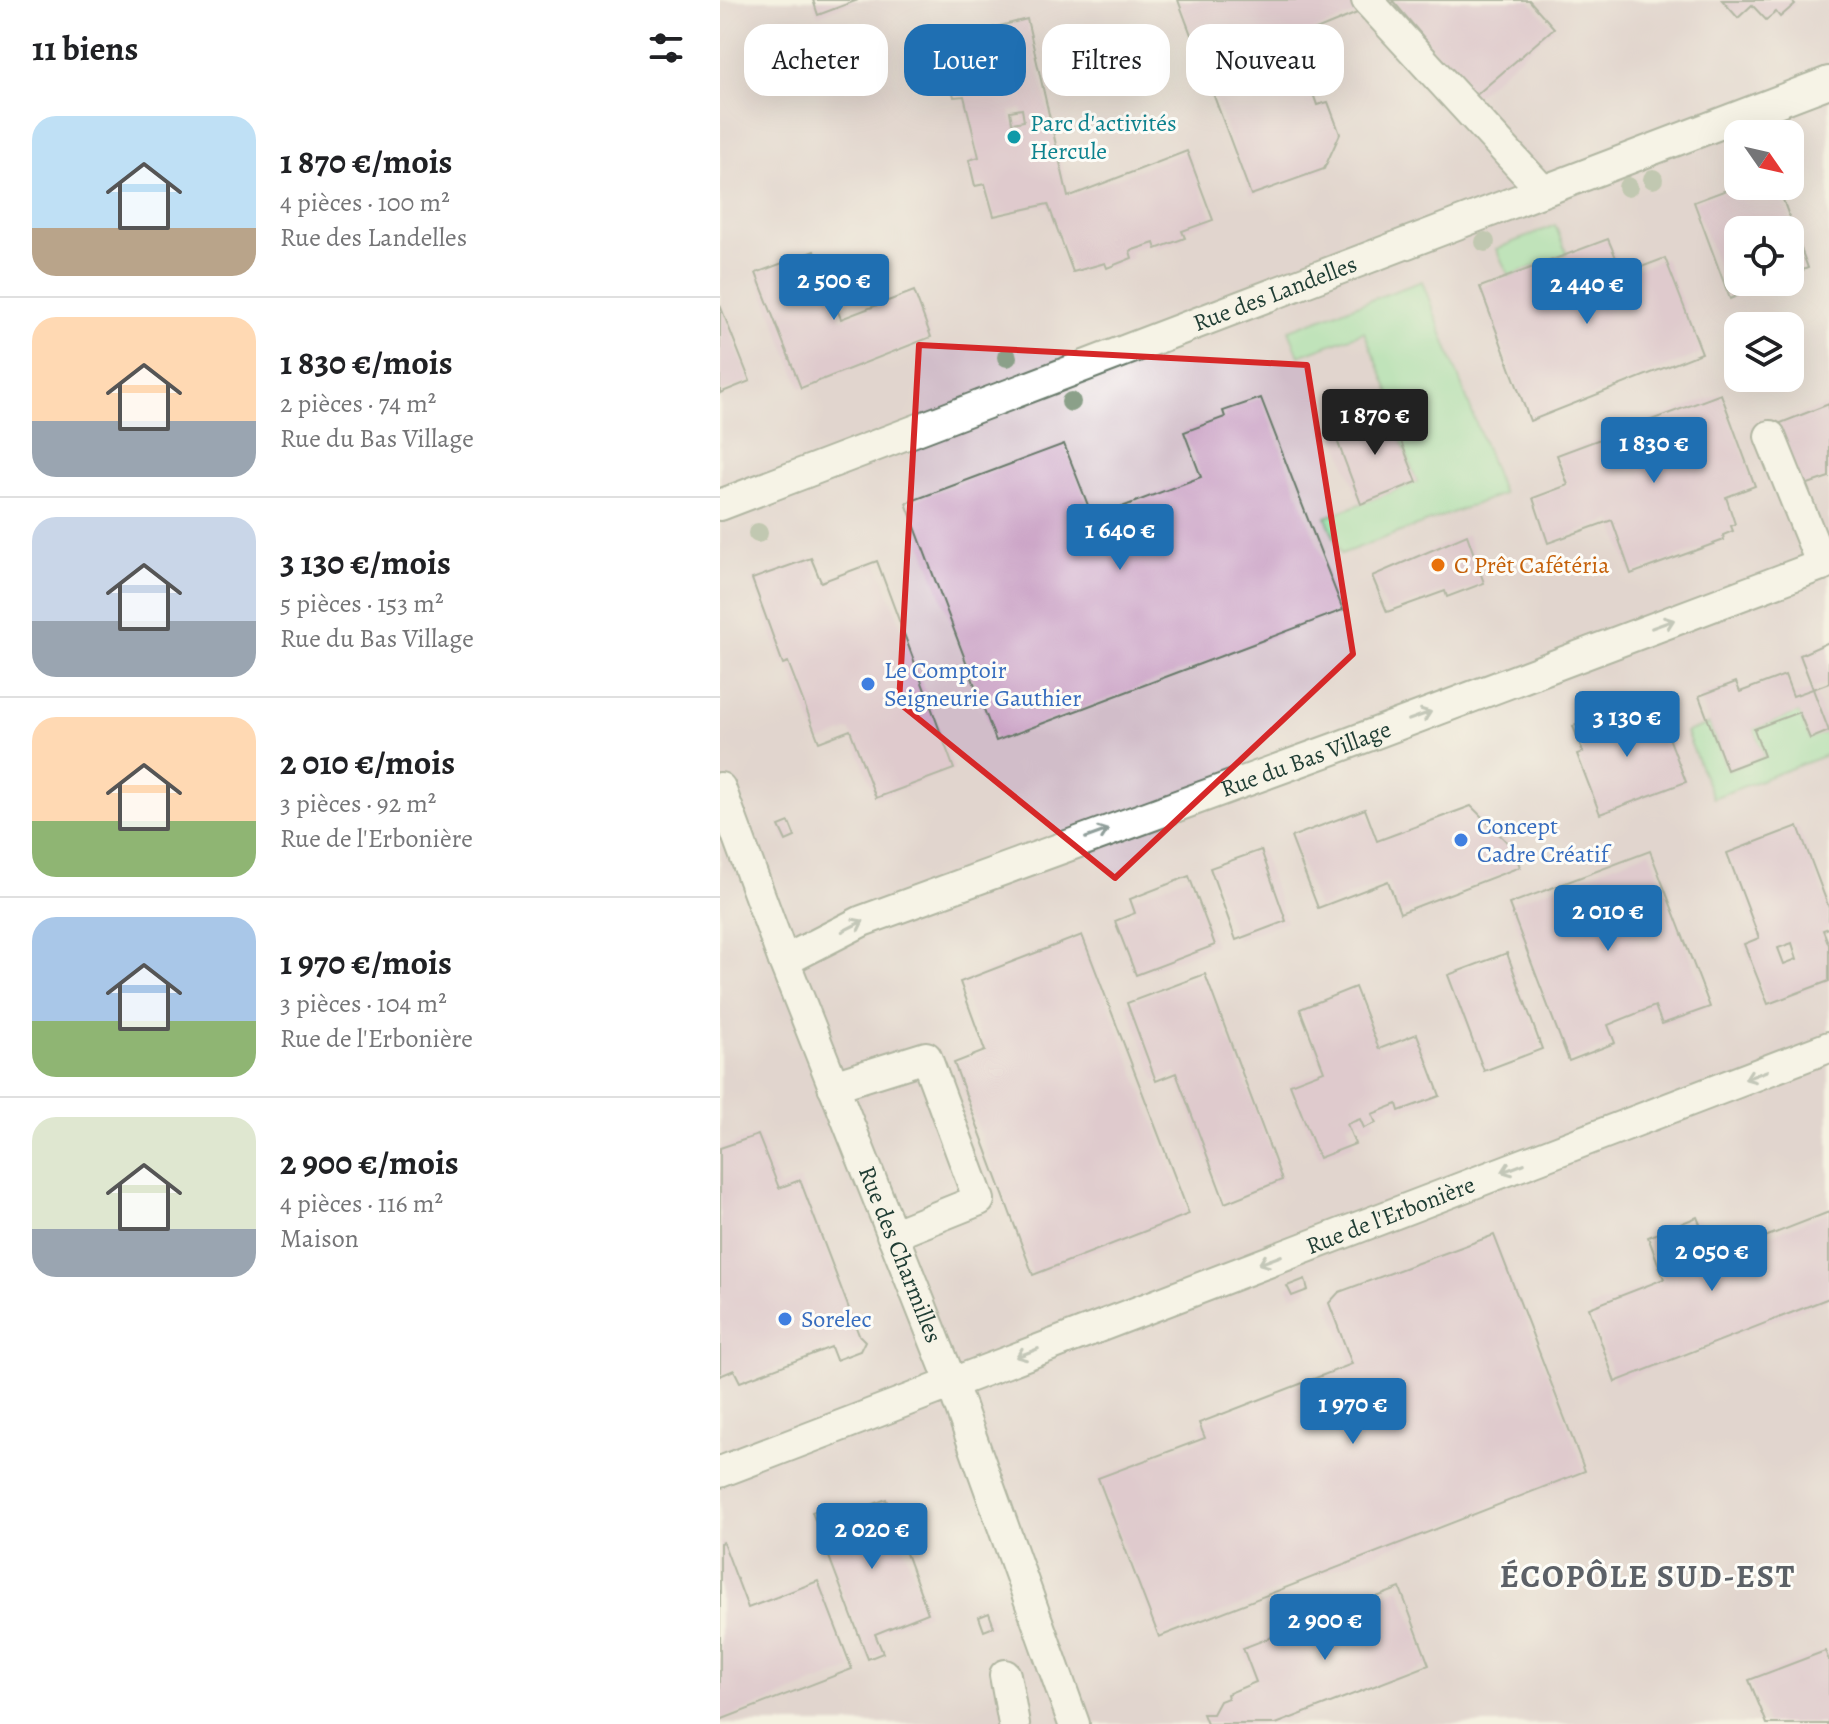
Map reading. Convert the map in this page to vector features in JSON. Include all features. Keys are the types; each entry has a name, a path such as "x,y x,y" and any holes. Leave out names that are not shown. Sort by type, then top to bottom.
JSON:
{"street":[{"path":"1367,0 1542,190"},
{"name":"Rue des Landelles","path":"720,505 1829,82"},
{"path":"1770,436 1826,564"},
{"name":"Rue du Bas Village","path":"784,961 862,921 1826,564"},
{"name":"Rue des Charmilles","path":"720,788 784,961 952,1384 1074,1724"},
{"name":"Rue de l'Erbonière","path":"720,1472 1829,1047"},
{"path":"833,1086 926,1057 979,1200 892,1235"},
{"path":"1005,1675 1014,1724"}],"highlighted area":[{"path":"919,345 1307,365 1353,654 1115,878 899,703"}],"shaded area":[{"path":"720,0 1829,0 1829,1724 720,1724"}],"green space":[{"path":"1555,225 1567,254 1509,276 1496,249"},
{"path":"1422,281 1503,494 1341,554 1326,517 1417,482 1390,411 1363,421 1356,407 1390,393 1364,332 1299,356 1289,330"},
{"path":"1799,712 1810,738 1829,731 1829,754 1713,798 1686,732 1709,724 1728,770 1764,756 1754,729"}],"building":[{"path":"813,0 858,0 818,15"},
{"path":"1178,0 1352,0 1362,11 1330,24 1187,24"},
{"path":"1392,0 1529,0 1554,28 1474,97"},
{"path":"1722,0 1791,0 1795,4 1780,17 1776,12 1766,20 1752,5 1738,18"},
{"name":"Parc d'activités Hercule","path":"1027,19 1042,96 1045,96 1068,197 1187,151 1213,220 1182,231 1185,238 1156,249 1154,243 1130,251 1132,258 1107,268 1105,263 1073,272 1048,204 994,216 985,184 975,186 969,160 979,157 964,96 1026,96 1026,24 1008,24","holes":["1022,109 1024,121 1012,123 1010,111"]},
{"path":"1214,96 1314,96 1317,105 1328,102 1340,134 1324,169 1251,195"},
{"path":"1724,191 1724,200 1783,200 1789,216 1724,216 1724,283 1694,202"},
{"path":"1608,239 1623,274 1665,258 1702,353 1530,421 1480,287"},
{"path":"814,251 841,319 914,291 931,337 801,388 756,273"},
{"path":"720,305 750,381 720,393"},
{"path":"1721,394 1755,486 1726,497 1735,524 1731,526 1733,531 1723,535 1724,540 1631,574 1612,520 1548,543 1533,498 1568,485 1557,455"},
{"path":"1261,398 1343,610 996,741 906,503 1064,444 1093,518 1201,477 1184,432 1225,417 1223,411"},
{"path":"1829,404 1829,477 1802,486 1778,424"},
{"path":"1389,411 1417,482 1361,504 1334,432"},
{"name":"C Prêt Cafétéria","path":"1467,535 1484,583 1447,597 1445,591 1387,612 1372,576"},
{"path":"811,558 821,582 877,561 954,769 876,798 850,730 819,742 788,662 783,664 752,579"},
{"path":"1829,642 1829,683 1813,689 1800,655"},
{"path":"1785,675 1793,696 1813,689 1829,731 1810,739 1799,712 1754,729 1764,756 1727,770 1699,696 1736,682 1740,692"},
{"path":"1649,706 1658,730 1665,727 1686,782 1600,814 1577,754 1583,752 1573,726 1603,715 1607,723"},
{"path":"1471,806 1513,848 1520,867 1400,913 1388,881 1318,908 1291,837 1365,809 1377,841"},
{"path":"789,822 795,837 786,841 779,826"},
{"path":"1798,826 1829,908 1829,928 1823,930 1829,945 1829,981 1768,1004 1744,944 1759,938 1727,853","holes":["1792,943 1797,959 1784,964 1778,948"]},
{"path":"1261,850 1286,921 1236,940 1210,868"},
{"path":"1650,851 1710,1007 1662,1024 1655,1006 1608,1025 1615,1043 1569,1061 1509,904"},
{"path":"1189,876 1215,945 1136,975 1115,921 1135,913 1130,899"},
{"path":"1082,935 1189,1214 1033,1275 954,1063 985,1051 960,982"},
{"path":"1507,953 1542,1049 1484,1071 1448,975"},
{"path":"1205,974 1282,1180 1225,1203 1176,1073 1156,1081 1127,1003"},
{"path":"1355,987 1379,1049 1417,1034 1440,1096 1399,1111 1397,1104 1372,1114 1376,1123 1364,1128 1360,1119 1347,1124 1355,1144 1319,1158 1290,1084 1324,1071 1300,1009"},
{"path":"758,1135 779,1188 800,1180 859,1335 865,1341 860,1351 836,1360 831,1347 740,1382 734,1370 720,1376 720,1148"},
{"path":"1829,1212 1829,1298 1615,1382 1589,1308 1664,1279 1648,1237 1697,1217 1714,1257"},
{"path":"1494,1235 1585,1471 1159,1637 1098,1478 1205,1438 1199,1423 1352,1364 1329,1303 1339,1292"},
{"path":"1305,1279 1308,1290 1292,1296 1287,1286"},
{"path":"886,1499 928,1613 875,1634 883,1653 868,1659 812,1512 827,1506 832,1521"},
{"path":"723,1542 748,1608 818,1581 852,1669 720,1720 720,1543"},
{"path":"1400,1588 1429,1665 1276,1724 1207,1724 1203,1714 1213,1714 1220,1701 1228,1698 1227,1694 1256,1682 1243,1648"},
{"path":"989,1613 994,1627 984,1631 979,1617"},
{"path":"1825,1651 1829,1660 1829,1724 1767,1724 1749,1680"}],"place":[{"name":"Parc d'activités Hercule","path":"1014,137"},
{"name":"C Prêt Cafétéria","path":"1438,565"},
{"name":"Le Comptoir Seigneurie Gauthier","path":"868,684"},
{"name":"Concept Cadre Créatif","path":"1461,840"},
{"name":"Sorelec","path":"785,1319"}],"district":[{"name":"ÉCOPÔLE SUD-EST","path":"1648,1576"}]}
